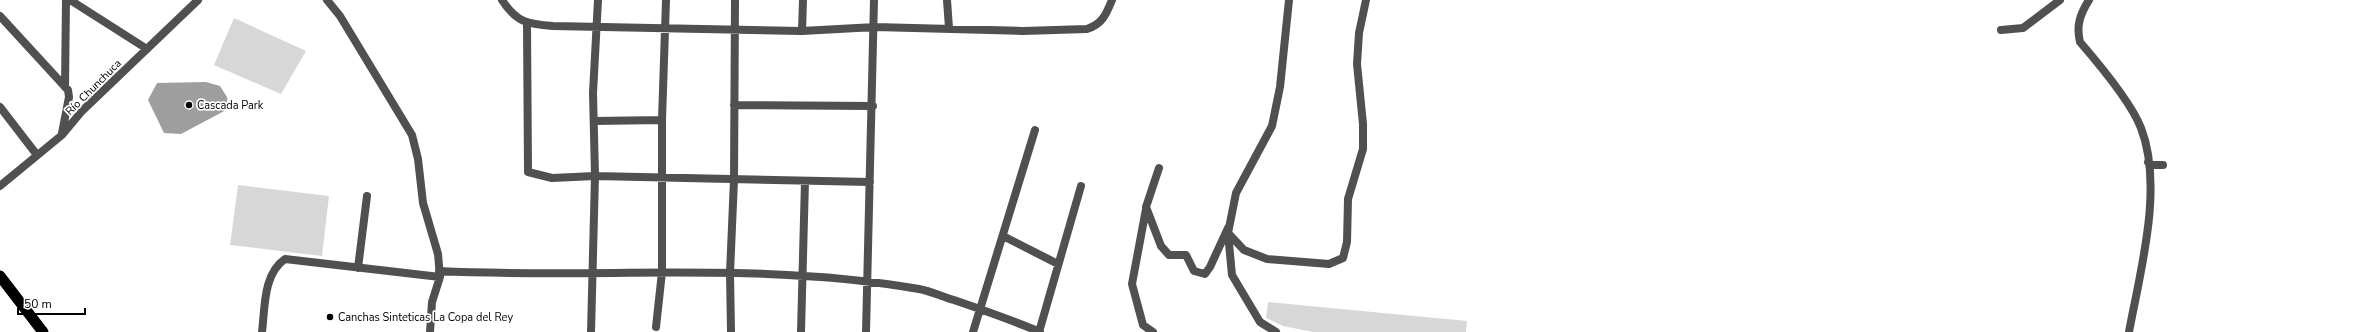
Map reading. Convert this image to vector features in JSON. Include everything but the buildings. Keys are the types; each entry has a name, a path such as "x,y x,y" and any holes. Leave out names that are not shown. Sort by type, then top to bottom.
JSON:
{"highway":[{"path":"0,276 43,332"}],"street":[{"path":"65,87 66,0"},
{"path":"70,0 148,50"},
{"name":"Río Chunchuca","path":"0,186 62,135 82,111 148,50 198,0"},
{"path":"327,0 337,12 412,135 418,159 423,203 438,254 440,274 432,302 430,332"},
{"path":"334,0 337,12"},
{"path":"502,0 508,9 527,24 597,28 666,27 802,31 875,27 1023,31 1087,29 1097,26 1106,16 1112,0"},
{"path":"591,332 591,274 595,176 595,121 593,93 598,0"},
{"path":"656,327 662,272 662,120 666,0"},
{"path":"731,332 730,273 734,180 734,0"},
{"path":"802,31 803,0"},
{"path":"866,332 866,281 875,27 874,0"},
{"path":"947,0 949,28"},
{"path":"1276,332 1260,322 1232,275 1229,229 1236,193 1272,126 1280,87 1289,0"},
{"path":"1229,229 1244,250 1267,259 1329,264 1343,258 1348,242 1348,199 1363,149 1363,124 1357,64 1359,33 1366,0"},
{"path":"2000,30 2023,28 2060,0"},
{"path":"2088,0 2081,12 2077,30 2080,42 2127,105 2141,128 2148,162 2150,197 2146,241 2129,332"},
{"path":"0,16 65,87 69,97 62,135"},
{"path":"527,24 528,172 552,178 595,176 662,179 870,182"},
{"path":"734,105 873,106"},
{"path":"0,107 37,155"},
{"path":"595,121 662,120"},
{"path":"972,332 981,309 1035,130"},
{"path":"2148,162 2153,165 2163,165"},
{"path":"1153,332 1143,325 1132,284 1146,207 1159,168"},
{"path":"802,332 805,181"},
{"path":"262,332 270,277 276,265 285,259 358,268 440,274 591,274 662,272 730,273 803,276 866,281 920,289 981,309 1040,332 1081,186"},
{"path":"358,268 367,196"},
{"path":"1146,207 1160,246 1169,255 1186,255 1194,271 1205,274 1229,229"},
{"path":"1003,236 1058,264"}],"shaded area":[{"path":"234,18 306,51 281,94 214,65"},
{"name":"Cascada Park","path":"206,82 220,86 227,97 228,109 181,134 164,133 148,100 157,83"},
{"path":"238,185 329,196 322,256 230,245"},
{"path":"1268,302 1467,321 1466,332 1313,332 1283,326 1266,318"}],"place":[{"name":"Cascada Park","path":"189,105"},
{"name":"Canchas Sinteticas La Copa del Rey","path":"330,317"}]}
